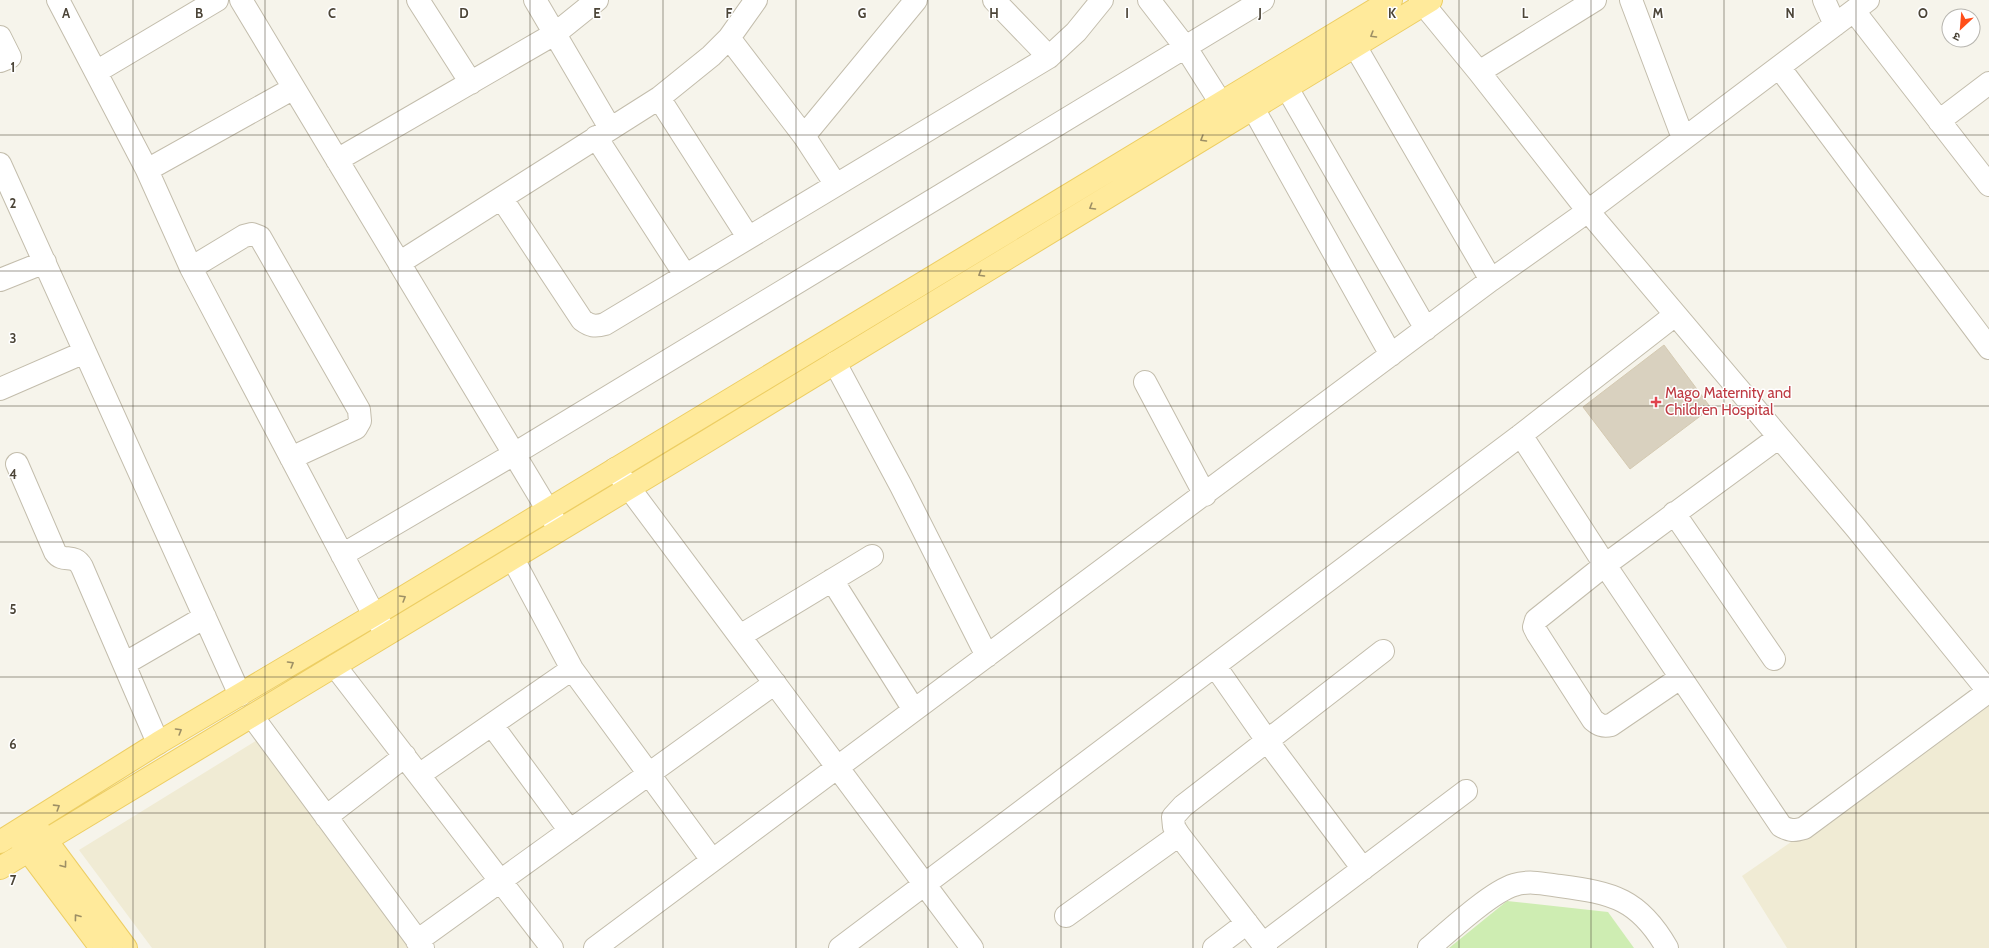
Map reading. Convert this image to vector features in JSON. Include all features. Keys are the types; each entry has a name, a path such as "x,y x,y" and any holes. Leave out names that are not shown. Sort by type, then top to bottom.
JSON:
{"main road":[{"path":"16,833 158,743 374,615 1391,0"},
{"path":"0,868 630,488 1287,88 1424,2"},
{"path":"16,833 45,841 126,948"},
{"path":"16,833 27,852 100,948"}],"street":[{"path":"58,0 147,170 191,268 374,615 387,635"},
{"path":"96,72 217,0"},
{"path":"241,0 560,530"},
{"path":"418,0 471,83"},
{"path":"536,0 556,33 603,133 685,276"},
{"path":"337,160 556,33 597,0"},
{"path":"399,263 502,199 658,98 711,56 729,38 756,0"},
{"path":"804,136 916,0"},
{"path":"994,0 1049,57"},
{"path":"502,199 582,320 589,325 597,327 605,324 1049,57 1076,32 1102,0"},
{"path":"1150,0 1186,48 1232,121"},
{"path":"342,555 514,454 1263,0"},
{"path":"1479,72 1595,0"},
{"path":"1630,0 1683,138"},
{"path":"1824,0 1835,25"},
{"path":"1424,2 1588,211 1779,437 1989,692 1804,828 1796,831 1789,830 1781,826 1680,678 1521,435"},
{"path":"595,948 1205,495 1491,280 1588,211 1683,138 1861,6 1939,121 1989,186"},
{"path":"0,37 10,57 0,61"},
{"path":"729,38 804,136 836,185"},
{"path":"1355,46 1491,280"},
{"path":"1779,67 1989,348"},
{"path":"1939,121 1989,83"},
{"path":"147,170 294,88"},
{"path":"1287,88 1426,329"},
{"path":"658,98 748,237"},
{"path":"1254,108 1391,355"},
{"path":"1,168 45,262 240,695"},
{"path":"191,268 244,236 252,234 260,237 359,410 360,421 356,428 291,458"},
{"path":"0,280 45,262"},
{"path":"840,948 1521,435 1675,315"},
{"path":"0,389 85,352"},
{"path":"835,363 901,486 987,656"},
{"path":"1144,382 1205,495"},
{"path":"1680,678 1611,725 1599,725 1593,720 1537,633 1534,627 1536,620 1674,513 1779,437"},
{"path":"17,464 55,552 58,556 63,558 74,558 78,560 82,567 158,743"},
{"path":"615,469 972,948"},
{"path":"1674,513 1774,659"},
{"path":"740,636 872,556"},
{"path":"513,559 572,669 712,860"},
{"path":"832,580 914,710"},
{"path":"124,664 205,617"},
{"path":"1383,651 1184,806 1173,817 1174,826 1179,836 1265,946 1466,791"},
{"path":"336,666 552,948"},
{"path":"1215,666 1268,742 1363,869"},
{"path":"419,775 572,669"},
{"path":"252,716 420,944 500,881 775,683"},
{"path":"492,725 570,831"},
{"path":"326,817 405,756"},
{"path":"1066,916 1179,836"},
{"path":"1429,948 1498,892 1515,884 1533,882 1583,889 1609,895 1626,903 1641,912 1656,928 1668,948"},
{"path":"1214,948 1247,923"}],"shaded area":[{"path":"1989,705 1989,948 1787,948 1742,876"},
{"path":"259,739 415,948 152,948 79,850"}],"green space":[{"path":"1507,901 1608,912 1634,948 1449,948"}],"building":[{"path":"1664,345 1711,408 1630,469 1583,407"}],"place":[{"name":"Mago Maternity and Children Hospital","path":"1656,402"}]}
